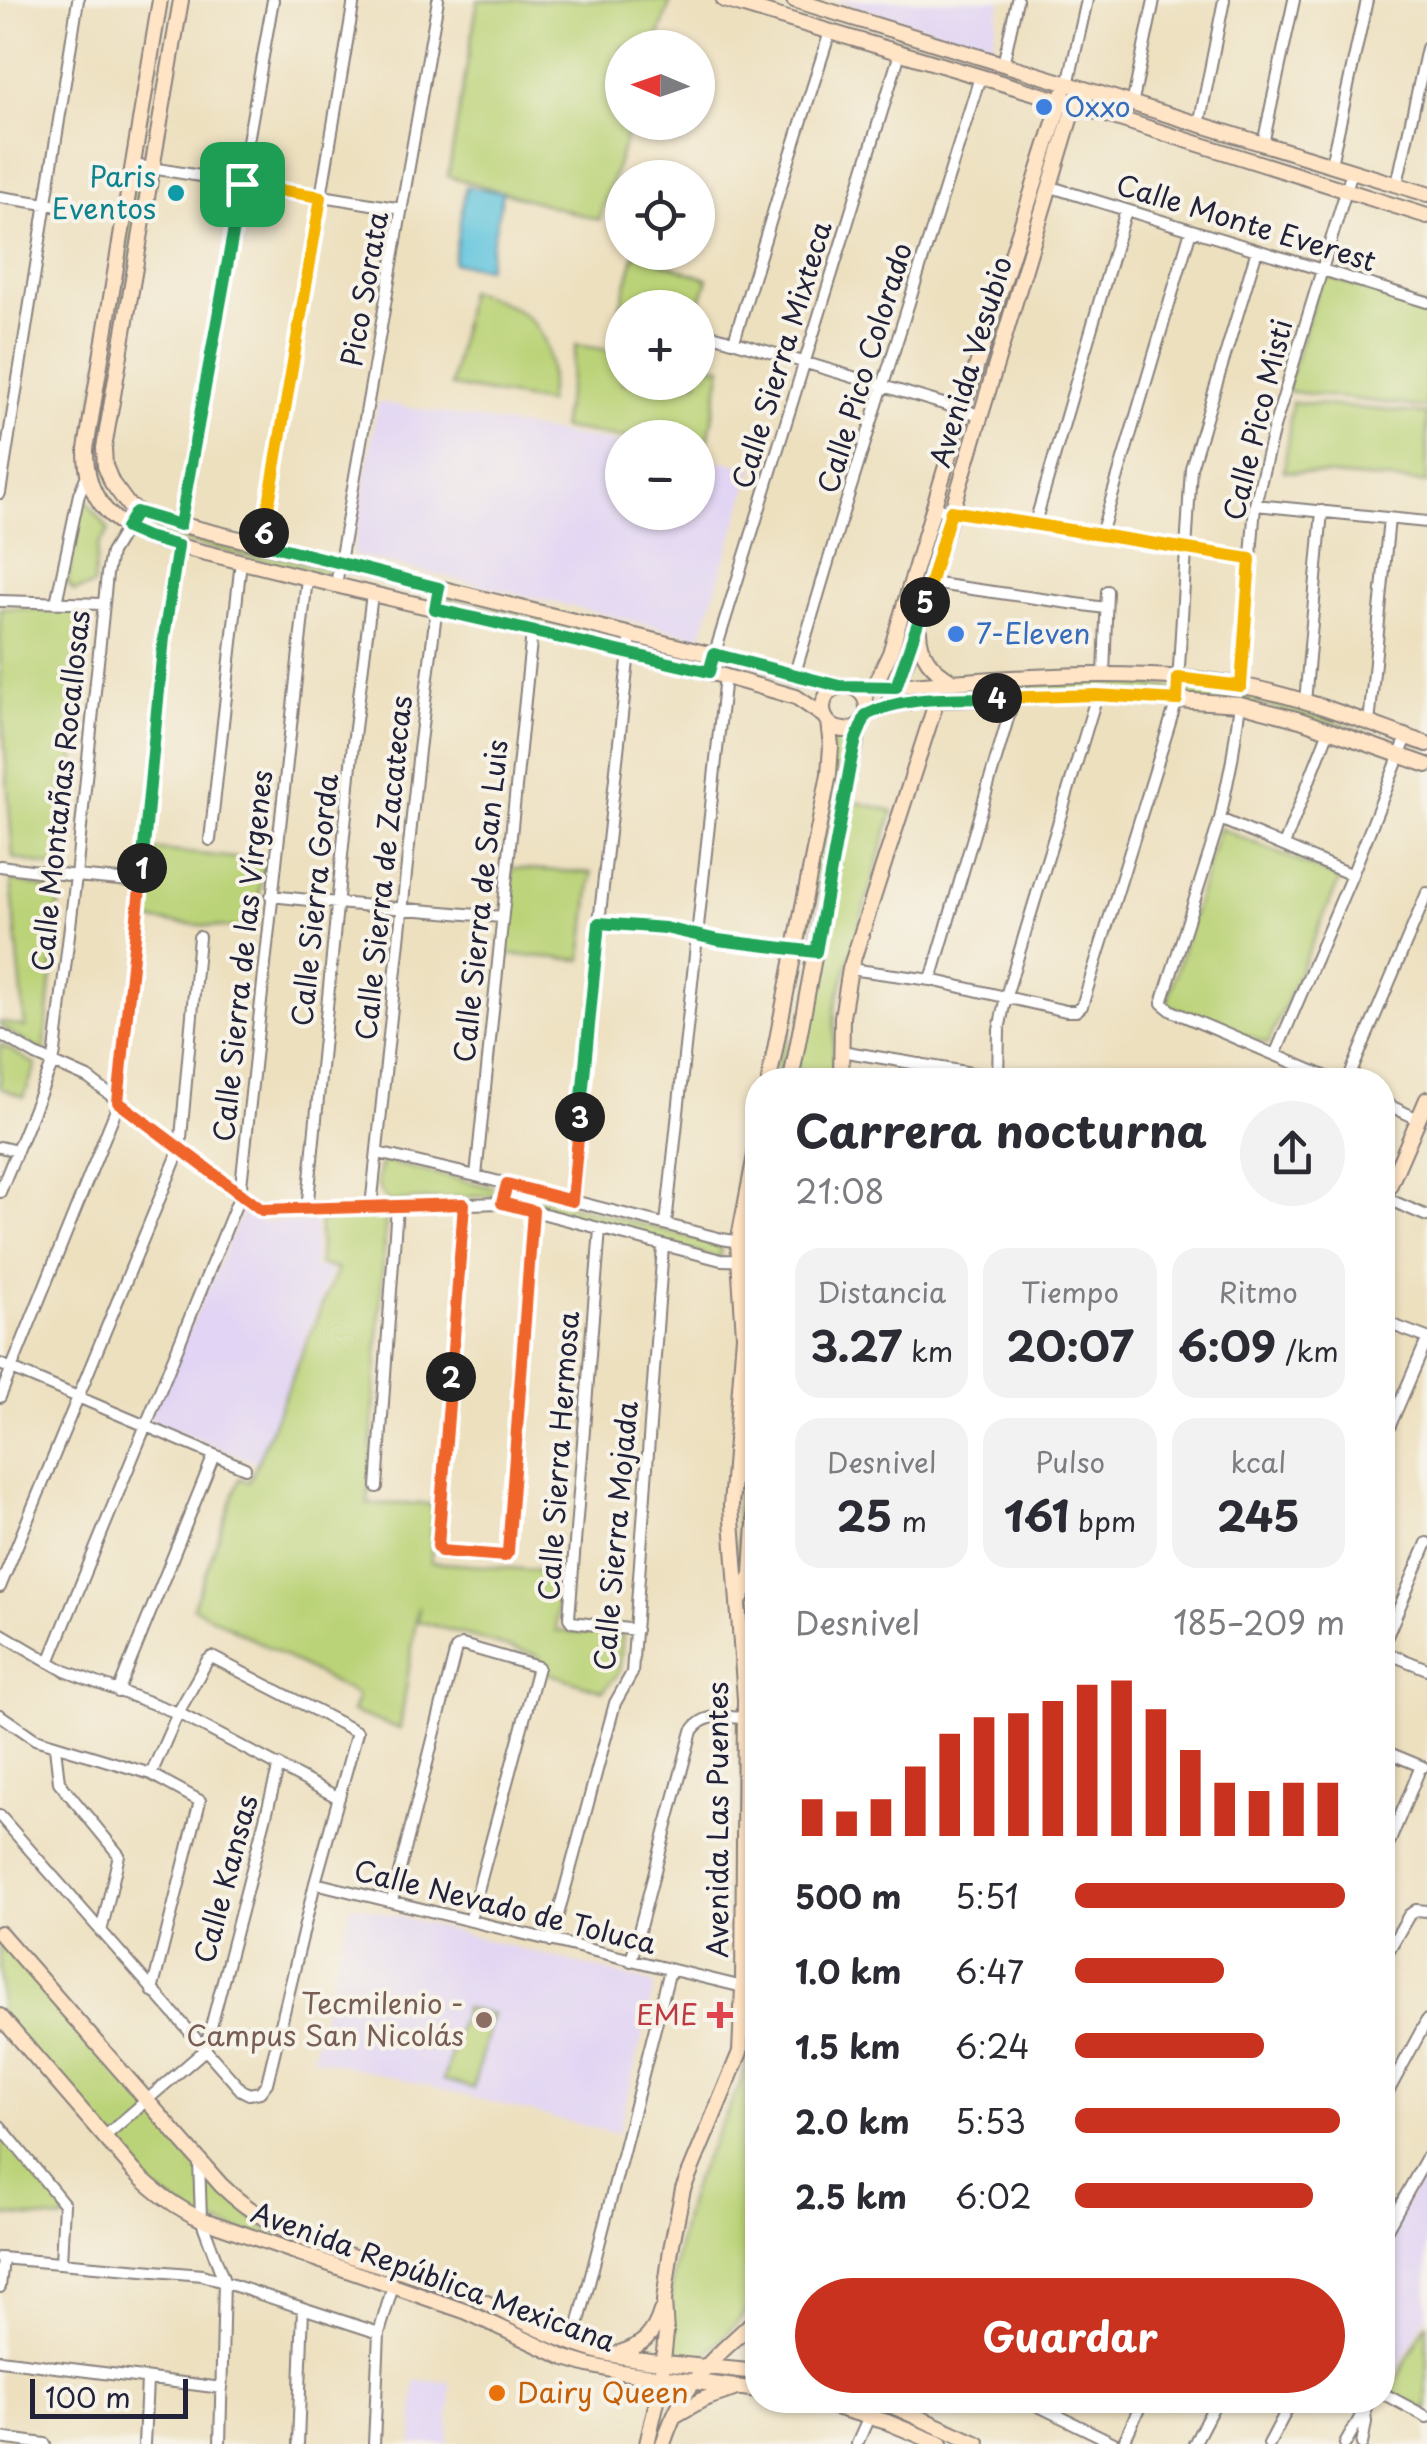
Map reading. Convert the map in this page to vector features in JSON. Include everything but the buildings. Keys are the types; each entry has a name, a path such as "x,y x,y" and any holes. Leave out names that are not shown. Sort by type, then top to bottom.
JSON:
{"street":[{"path":"0,493 78,0"},
{"path":"160,0 86,449 87,476 96,496 126,528 178,546 796,696 834,728 848,730 886,706 936,700 1097,695 1240,704 1300,720 1427,765"},
{"path":"181,0 104,448 105,466 112,483 136,512 846,686 1104,676 1178,678 1241,686 1305,702 1427,744"},
{"path":"180,525 274,0"},
{"path":"262,543 354,0"},
{"name":"Pico Sorata","path":"336,585 438,0"},
{"path":"724,0 1427,216"},
{"path":"794,0 1427,194"},
{"path":"1003,65 1017,0"},
{"path":"1074,87 1088,0"},
{"path":"1132,105 1154,0"},
{"path":"1199,125 1224,0"},
{"path":"1263,144 1294,0"},
{"path":"1331,164 1367,0"},
{"path":"734,341 830,32"},
{"path":"1397,184 1427,48"},
{"name":"Calle Sierra Mixteca","path":"709,672 900,53"},
{"name":"Calle Pico Colorado","path":"795,674 980,77"},
{"name":"Avenida Vesubio","path":"874,687 890,652 962,409 1074,87"},
{"name":"Avenida Vesubio","path":"886,706 918,623 1051,187 1067,103"},
{"path":"133,165 402,209"},
{"name":"Calle Pico Misti","path":"1241,686 1255,505 1273,431 1352,171"},
{"name":"Calle Monte Everest","path":"1051,187 1427,302"},
{"path":"0,197 124,216"},
{"path":"1036,523 1126,210"},
{"path":"1102,534 1191,230"},
{"path":"850,969 932,980 1066,1011 1079,1009 1177,700 1189,482 1194,454 1258,250"},
{"path":"715,336 980,414"},
{"path":"86,449 104,448"},
{"path":"56,603 78,494 87,476"},
{"path":"96,496 112,483"},
{"path":"1255,505 1427,522"},
{"path":"932,508 1250,559"},
{"path":"1305,702 1322,511"},
{"name":"Calle Montañas Rocallosas","path":"0,1192 53,1062 103,604 112,553 136,512"},
{"path":"1369,724 1389,518"},
{"path":"0,1397 118,1102 164,637 178,546"},
{"path":"210,840 241,561"},
{"name":"Calle Sierra de las Vírgenes","path":"49,1662 240,1195 307,578"},
{"path":"930,583 1105,608"},
{"name":"Calle Sierra de Zacatecas","path":"371,1207 439,588"},
{"path":"1104,676 1106,590"},
{"name":"Calle Sierra Gorda","path":"308,1210 372,594"},
{"path":"0,601 103,604"},
{"path":"918,623 926,661 952,682"},
{"name":"Calle Sierra de San Luis","path":"476,1176 532,632"},
{"path":"572,1201 631,634"},
{"path":"666,1224 725,676"},
{"path":"771,1068 828,774 831,740 824,699 832,689 846,686 864,696 864,719 851,761 792,1068"},
{"path":"998,1068 999,1030 1006,996 1097,695"},
{"path":"932,980 1014,698"},
{"path":"840,1068 842,1017 850,969 936,700"},
{"path":"1240,704 1220,819 1163,998 1164,1007 1307,1068"},
{"path":"1284,844 1330,730"},
{"path":"1275,1054 1408,737"},
{"path":"1220,819 1352,875"},
{"path":"0,866 141,882"},
{"path":"1353,1068 1427,893"},
{"path":"271,896 501,917"},
{"path":"599,923 665,928 718,940 816,952"},
{"path":"0,1587 180,1148 199,937"},
{"path":"0,1034 78,1072 262,1210 502,1203 721,1260 745,1261"},
{"path":"841,1051 942,1068"},
{"path":"1395,1174 1427,1099"},
{"path":"1395,1108 1418,1119"},
{"path":"0,1147 17,1152"},
{"path":"378,1153 745,1244"},
{"path":"502,1203 507,1184"},
{"path":"464,1204 438,1546 441,1551 507,1556 533,1211"},
{"path":"1395,1204 1427,1216"},
{"path":"376,1486 397,1206"},
{"name":"Avenida Las Puentes","path":"647,2444 661,2378 666,2333 664,2301 684,2189 738,2060 743,1987 745,1718 731,1506 744,1335 738,1243 745,1207"},
{"name":"Calle Sierra Hermosa","path":"600,1229 569,1618 572,1622 636,1630"},
{"name":"Calle Sierra Mojada","path":"552,1940 615,1702 632,1673 663,1246"},
{"path":"1395,1326 1427,1339 1395,1414"},
{"path":"0,1364 245,1468"},
{"path":"118,1692 214,1454"},
{"path":"1395,1618 1427,1543"},
{"name":"Avenida Las Puentes","path":"739,1601 745,1591"},
{"path":"0,1634 66,1671 178,1714 339,1798"},
{"path":"392,1902 457,1646 462,1645 538,1667 470,1920"},
{"path":"1395,1655 1427,1669"},
{"path":"0,1816 240,2090 257,2093 268,2082 357,1732 212,1656 178,1714 150,1774"},
{"path":"0,1716 35,1739 150,1774 200,1802 152,1990"},
{"path":"630,1961 692,1730 716,1716 745,1718"},
{"path":"55,1746 58,1782 120,1855 100,1932"},
{"path":"1395,1755 1424,1767 1395,1831"},
{"name":"Calle Kansas","path":"205,2050 279,1764"},
{"name":"Calle Nevado de Toluca","path":"316,1883 743,1987"},
{"path":"1395,1939 1409,1915 1422,1910"},
{"name":"Avenida República Mexicana","path":"0,1933 198,2160 232,2196 276,2226 456,2290 573,2345 613,2355 745,2371"},
{"path":"573,2345 670,1970"},
{"name":"Avenida República Mexicana","path":"0,2016 150,2188 181,2210 467,2312 565,2358 622,2372 745,2388"},
{"path":"1395,2078 1427,2020"},
{"path":"104,2137 205,2050"},
{"path":"0,2126 64,2204 61,2262"},
{"path":"1395,2215 1427,2157"},
{"path":"198,2160 201,2219 224,2281 220,2444"},
{"path":"0,2287 2,2258 192,2274 380,2333"},
{"path":"374,2444 380,2333 393,2286"},
{"path":"613,2355 646,2341 658,2324 664,2301"},
{"path":"298,2444 303,2308"},
{"path":"662,2444 694,2382 745,2331"},
{"path":"0,2360 222,2388"},
{"path":"622,2372 648,2390 656,2412"},
{"path":"144,2444 146,2380"},
{"path":"674,2417 704,2399 739,2387"},
{"path":"1395,2400 1427,2417"},
{"path":"856,2413 940,2444"},
{"path":"857,2444 872,2413"},
{"path":"908,2413 978,2444"},
{"path":"1055,2414 1120,2444 1136,2413"},
{"path":"1194,2444 1210,2413"},
{"path":"1269,2444 1285,2413"},
{"path":"1346,2444 1363,2413"},
{"path":"1362,2444 1367,2413"},
{"path":"0,2438 45,2444"}],"shaded area":[{"path":"833,0 1001,0 992,45"},
{"path":"378,402 605,441 605,530 715,530 715,460 754,467 701,637 353,555"},
{"path":"243,1211 260,1222 315,1221 314,1268 332,1270 257,1463 148,1419"},
{"name":"Tecmilenio - Campus San Nicolás","path":"351,1904 655,1984 618,2134 312,2057"},
{"path":"1427,2165 1427,2315 1395,2375 1395,2222"},
{"path":"415,2381 451,2382 448,2444 413,2444"}],"green space":[{"path":"478,0 671,0 661,30 605,30 605,140 625,140 619,160 605,160 605,202 599,220 448,176"},
{"path":"134,173 143,174 98,438 88,437"},
{"path":"630,270 683,270 708,279 704,290 625,290"},
{"path":"1322,275 1427,308 1427,408 1285,391"},
{"path":"468,291 509,305 536,327 549,358 547,403 451,386"},
{"path":"576,345 605,349 605,400 715,400 715,366 722,367 712,420 605,420 605,435 561,428"},
{"path":"1292,402 1427,414 1427,483 1284,471"},
{"path":"83,496 109,530 98,546 93,586 74,591 67,582"},
{"path":"137,521 330,569 329,577 131,528"},
{"path":"440,596 622,637 621,644 437,604"},
{"path":"0,608 78,610 87,620 64,869 13,858 0,683"},
{"path":"1095,681 1266,696 1393,743 1393,749 1265,705 941,695 942,688"},
{"path":"833,737 846,739 782,1068 776,1068"},
{"path":"856,802 893,811 835,1008 833,1068 796,1068 848,812"},
{"path":"1219,828 1340,879 1268,1044 1166,1005"},
{"path":"151,849 264,861 254,930 143,920"},
{"path":"512,868 592,873 582,960 504,954"},
{"path":"11,880 60,892 44,1053 0,1026 0,1022 25,1027"},
{"path":"0,1044 36,1065 24,1097 0,1088"},
{"path":"382,1161 499,1189 499,1195 389,1202 378,1183"},
{"path":"508,1188 721,1246 720,1259 506,1200"},
{"path":"386,1215 368,1504 432,1504 431,1562 559,1572 556,1631 623,1636 619,1673 603,1691 545,1672 539,1656 418,1621 418,1607 400,1729 352,1712 358,1696 193,1607 240,1478 249,1482 337,1269 319,1265 320,1221"},
{"path":"745,1418 742,1573 738,1503"},
{"path":"0,1933 221,2185 264,2229 292,2241 290,2247 201,2219 150,2187 0,2016"},
{"path":"464,2008 492,2014 473,2088 443,2080"},
{"path":"745,2067 745,2313 704,2357 694,2357 681,2353 672,2342 670,2311 675,2264 693,2185"},
{"path":"0,2126 63,2202 64,2220 0,2215"},
{"path":"1427,2322 1427,2411 1395,2395 1395,2383"}],"water":[{"path":"466,187 503,192 487,268 453,263"}],"place":[{"name":"Oxxo","path":"1044,107"},
{"name":"Paris Eventos","path":"176,193"},
{"name":"7-Eleven","path":"956,634"},
{"name":"EME","path":"720,2015"},
{"name":"Tecmilenio - Campus San Nicolás","path":"484,2020"},
{"name":"Dairy Queen","path":"497,2393"}],"route":[{"path":"242,184 321,197 262,543 439,588 435,609 709,672 714,654 839,686 896,687 951,511 1250,559 1241,686 1178,678 1177,700 1097,695 936,700 894,704 866,715 851,761 816,952 718,940 665,928 599,923 572,1201 507,1184 502,1203 533,1211 507,1556 441,1551 438,1546 464,1204 262,1210 118,1102 164,637 178,546 126,528 136,512 180,525 242,184"}]}
